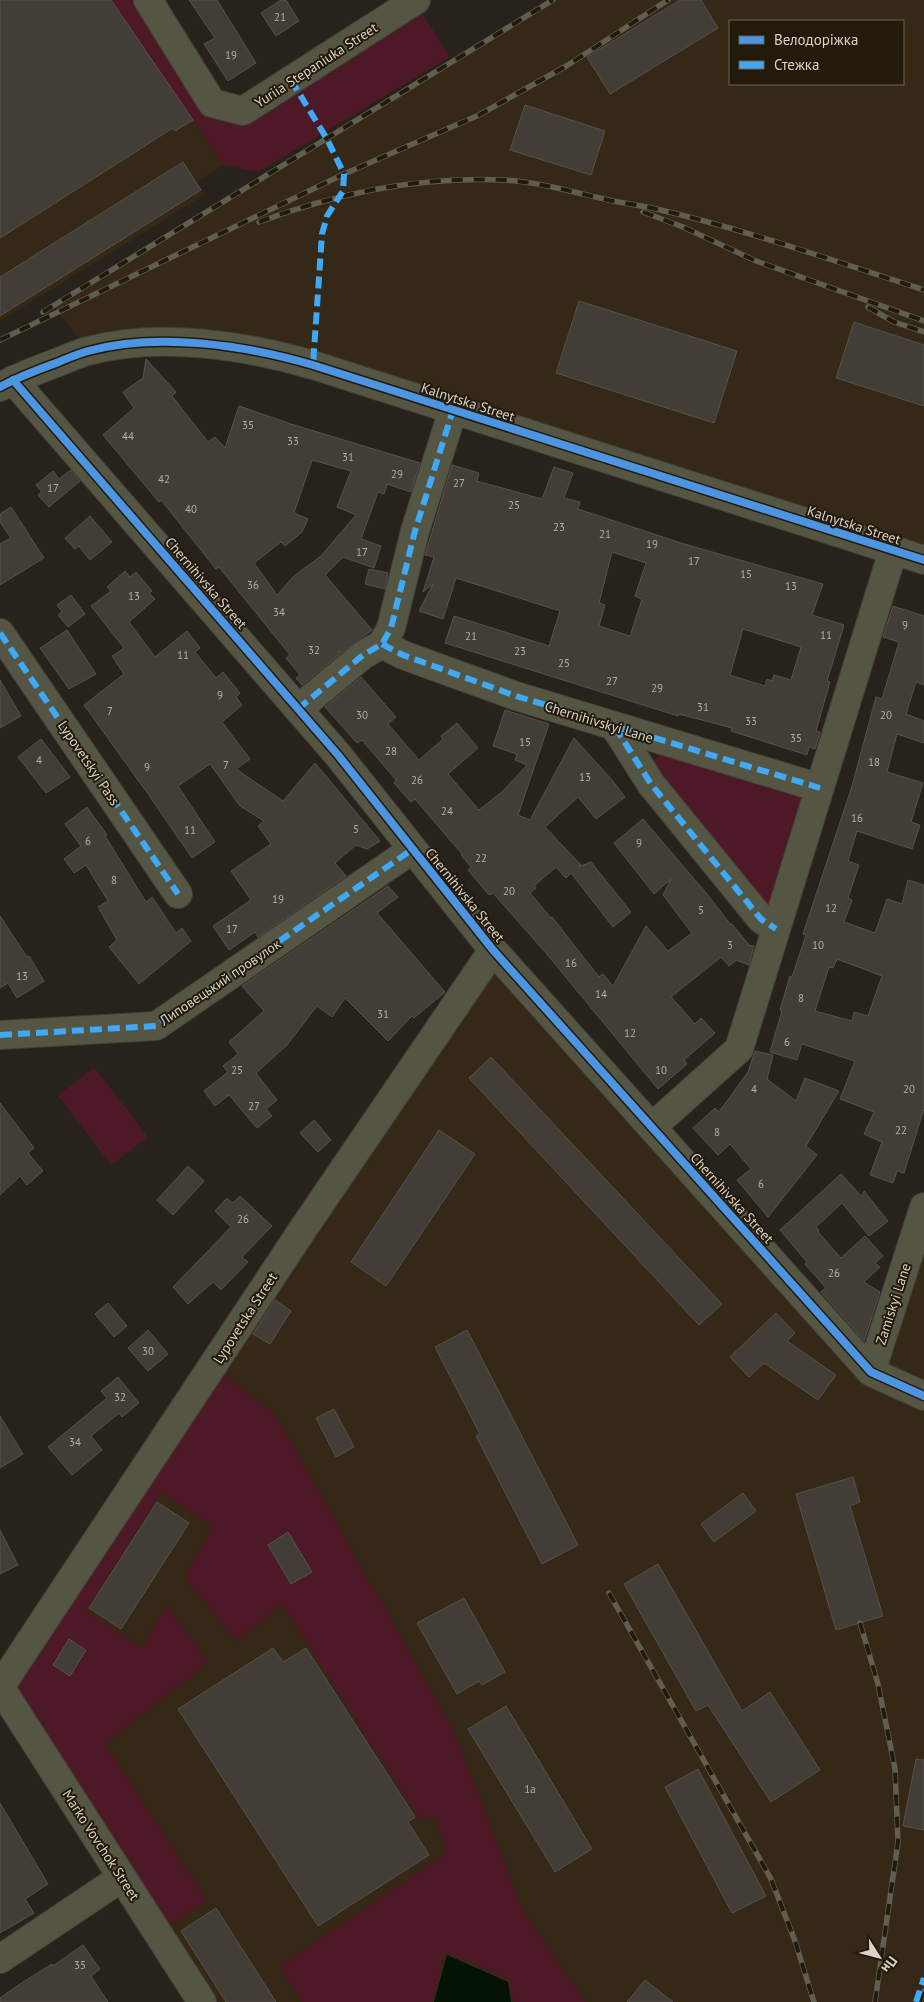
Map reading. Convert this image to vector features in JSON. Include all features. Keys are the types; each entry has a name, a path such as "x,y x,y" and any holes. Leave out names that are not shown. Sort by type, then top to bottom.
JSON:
{"street":[{"name":"Yuriia Stepaniuka Street","path":"148,0 212,103 242,111 416,0"},
{"name":"Kalnytska Street","path":"6,383 88,351 127,344 193,343 243,348 290,358 924,560"},
{"name":"Chernihivska Street","path":"6,383 338,755 493,950 871,1372 924,1396"},
{"path":"298,709 363,656 382,644 391,628 415,532 453,410"},
{"path":"652,1127 739,1049 893,551"},
{"name":"Lypovetskyi Pass","path":"0,632 178,894"},
{"name":"Chernihivskyi Lane","path":"382,644 403,655 516,696 820,788"},
{"path":"615,727 651,784 761,918 776,930"},
{"name":"Липовецький провулок","path":"0,1035 156,1026 413,849"},
{"name":"Lypovetska Street","path":"0,1687 307,1224 493,950"},
{"name":"Zamiskyi Lane","path":"871,1372 924,1207"},
{"name":"Marko Vovchok Street","path":"0,1687 202,2002"},
{"path":"0,1960 121,1878"}],"shaded area":[{"path":"0,0 111,0 223,165 198,182 205,195 0,321"},
{"path":"111,0 140,0 243,116 418,6 450,57 258,172 223,165"},
{"path":"553,0 924,0 924,560 290,358 88,351 53,305"},
{"path":"660,754 808,792 772,918 651,765"},
{"path":"493,954 872,1374 924,1210 924,2002 202,2002 0,1687"},
{"path":"94,1067 148,1137 111,1165 58,1096"},
{"path":"223,1373 277,1417 454,1731 523,1911 586,2002 513,2002 508,1979 445,1952 432,2002 302,2002 280,1966 446,1853 435,1818 420,1820 282,1605 236,1641 184,1576 213,1527 161,1493 85,1611 142,1647 167,1604 208,1663 105,1743 207,1900 170,1926 16,1692 20,1678"},
{"path":"447,1955 508,1982 511,2002 434,2002"}],"building":[{"path":"0,0 111,0 193,120 175,131 173,128 0,238"},
{"path":"189,0 217,0 256,63 228,81 204,44 215,38"},
{"path":"281,0 286,0 299,21 276,36 261,13"},
{"path":"680,0 701,0 718,28 610,94 587,57"},
{"path":"525,105 605,131 591,175 510,150"},
{"path":"183,162 201,190 0,316 0,277"},
{"path":"579,301 737,351 714,423 556,373"},
{"path":"854,322 924,345 924,406 836,378"},
{"path":"146,359 176,392 172,396 208,442 215,437 225,448 239,406 291,424 420,463 411,492 387,484 384,494 378,492 361,539 381,546 374,568 343,557 325,575 372,630 341,653 338,651 340,654 302,685 296,678 300,675 286,658 290,655 219,567 216,569 161,500 159,502 103,435 134,408 123,392 143,378","holes":["312,460 351,471 337,507 356,515 321,556 294,576 277,595 254,563 281,542 285,546 302,532 308,519 294,513"]},
{"path":"452,465 479,473 477,481 542,499 554,467 573,473 564,498 580,502 578,509 681,543 823,584 812,615 844,625 827,681 830,682 816,731 820,732 815,749 809,747 807,755 731,731 732,728 679,714 678,716 445,643 454,616 549,646 560,611 456,578 443,619 419,611 433,584 423,592 434,557 425,555","holes":["612,552 646,563 635,596 642,599 630,636 599,626 605,605 599,603","743,629 801,647 791,680 774,675 772,681 767,679 765,686 730,675"]},
{"path":"71,470 80,481 49,507 38,495 42,492 36,485 53,471 59,479"},
{"path":"11,507 44,558 0,585 0,544 11,538 0,522 0,514"},
{"path":"90,516 112,542 90,560 79,546 75,549 65,538"},
{"path":"369,569 388,573 385,589 365,584"},
{"path":"125,571 130,577 136,572 152,591 149,593 155,599 129,622 155,657 187,631 200,648 195,652 216,678 223,672 240,693 236,697 242,705 222,722 250,759 236,769 283,801 315,763 380,841 367,849 356,845 335,863 346,876 258,937 255,932 229,950 213,926 251,900 231,871 271,844 258,826 264,821 240,806 210,764 178,786 215,842 192,858 84,705 124,674 112,656 124,648 91,606 111,591 107,587"},
{"path":"71,595 85,614 68,627 58,615 62,612 57,605"},
{"path":"893,606 924,616 924,685 916,682 906,714 924,721 924,743 897,734 887,772 923,783 911,822 920,825 912,849 857,831 848,861 859,865 848,898 852,900 844,922 875,933 887,899 902,904 908,880 924,885 924,1109 904,1173 897,1171 893,1183 870,1175 882,1142 864,1134 874,1112 840,1099 855,1061 802,1044 797,1060 770,1052 790,976 792,977 806,935 803,934 852,786 876,697 882,699 899,642 883,637","holes":["837,959 882,976 868,1016 854,1012 852,1021 815,1011 829,967 833,968"]},
{"path":"67,630 96,674 69,689 40,648"},
{"path":"361,677 396,717 388,724 419,760 443,739 441,736 457,723 478,748 448,774 479,810 503,791 527,765 515,760 517,754 493,746 505,710 549,724 518,815 530,820 574,738 612,780 625,797 596,819 578,797 545,827 581,865 578,867 591,862 631,912 613,927 571,873 566,878 556,867 534,886 536,888 530,893 552,917 599,977 603,974 613,986 646,926 668,951 692,933 663,895 671,879 654,894 614,843 643,819 731,925 749,945 754,946 749,965 736,960 729,966 721,957 671,997 695,1024 701,1018 715,1033 684,1060 687,1064 658,1089 546,953 493,893 489,895 468,870 471,867 462,854 415,799 411,802 394,783 396,780 362,740 357,743 325,707"},
{"path":"0,680 21,716 0,728"},
{"path":"41,739 70,777 46,793 18,757"},
{"path":"87,807 107,835 105,836 146,902 152,897 176,933 182,928 191,941 139,984 109,947 117,940 98,907 108,901 86,865 74,873 64,859 81,846 65,824"},
{"path":"388,886 398,897 377,913 445,992 414,1018 412,1016 388,1041 345,998 332,1017 317,1006 287,1045 256,1073 277,1100 266,1109 272,1116 257,1128 229,1095 215,1106 204,1091 228,1072 223,1066 238,1054 229,1042 264,1011 242,986"},
{"path":"0,916 27,957 29,956 44,981 17,998 8,983 0,988"},
{"path":"755,1051 773,1055 767,1079 796,1101 805,1078 839,1091 806,1146 817,1155 768,1217 737,1180 751,1169 730,1144 718,1155 693,1128 715,1108 719,1112 748,1072"},
{"path":"491,1057 722,1304 699,1325 469,1078"},
{"path":"0,1103 34,1148 28,1153 43,1171 27,1185 20,1176 0,1195"},
{"path":"314,1120 331,1140 318,1152 300,1133"},
{"path":"439,1130 475,1154 386,1286 351,1262"},
{"path":"188,1166 204,1181 173,1215 157,1200"},
{"path":"841,1174 862,1197 864,1191 888,1221 869,1236 842,1203 816,1227 818,1232 841,1258 865,1236 883,1256 875,1263 880,1267 864,1282 880,1292 864,1341 821,1292 826,1288 805,1264 807,1262 780,1230"},
{"path":"240,1196 272,1226 242,1257 248,1262 221,1290 213,1282 188,1304 173,1287 231,1227 215,1211 227,1198 233,1203"},
{"path":"275,1300 291,1311 270,1344 253,1334"},
{"path":"108,1303 127,1326 114,1337 95,1314"},
{"path":"776,1313 795,1333 787,1341 836,1375 818,1400 764,1363 749,1377 730,1357"},
{"path":"148,1330 168,1354 148,1371 128,1348"},
{"path":"467,1330 578,1545 542,1564 476,1436 480,1434 435,1347"},
{"path":"118,1377 139,1403 122,1417 119,1413 91,1436 102,1450 72,1475 48,1447 107,1398 101,1391"},
{"path":"334,1409 354,1447 336,1457 316,1418"},
{"path":"0,1416 23,1454 0,1468"},
{"path":"853,1477 860,1502 850,1506 883,1616 836,1630 796,1494"},
{"path":"743,1493 756,1511 714,1542 701,1524"},
{"path":"157,1502 189,1523 121,1629 89,1608"},
{"path":"0,1530 18,1565 0,1574"},
{"path":"288,1532 312,1572 291,1584 268,1545"},
{"path":"658,1564 742,1711 770,1692 820,1770 771,1802 708,1705 696,1711 624,1584"},
{"path":"464,1598 505,1672 482,1685 479,1681 457,1694 417,1623"},
{"path":"69,1639 86,1650 70,1676 53,1665"},
{"path":"273,1648 283,1662 306,1648 415,1817 408,1822 429,1855 318,1926 178,1709"},
{"path":"506,1706 592,1849 555,1872 468,1729"},
{"path":"916,1759 924,1760 924,1830 903,1826"},
{"path":"698,1769 766,1896 732,1913 665,1787"},
{"path":"0,1803 48,1884 25,1899 34,1913 0,1933"},
{"path":"216,1908 276,2002 226,2002 181,1931"},
{"path":"83,1945 100,1969 91,1976 108,2002 0,2002 0,1998 20,1984 52,1964 53,1966"},
{"path":"645,1980 673,2002 627,2002"}],"railway":[{"path":"43,312 553,0"},
{"path":"0,340 344,174 479,115 568,65 668,0"},
{"path":"259,222 349,195 410,184 473,179 517,181 687,216 789,246 924,290"},
{"path":"643,212 683,227 756,261 924,321"},
{"path":"868,307 894,322 924,332"},
{"path":"609,1593 771,1879 795,1941 814,2002"},
{"path":"860,1623 878,1684 895,1769 898,1842 875,2002"},
{"path":"920,2002 924,1991"}],"marked path":[{"path":"291,80 327,139 344,174 343,191 327,216 322,234 313,365"},
{"path":"298,709 363,655 382,644 391,628 415,531 453,410"},
{"path":"0,633 178,894"},
{"path":"382,644 403,655 516,696 820,788"},
{"path":"615,727 651,784 761,919 776,929"},
{"path":"0,1035 156,1026 413,849"},
{"path":"916,2002 924,1978"}],"cycle path":[{"path":"0,387 88,351 115,345 143,342 201,343 259,352 313,365 924,560"},
{"path":"13,380 338,755 493,950 871,1372 924,1396"}]}
